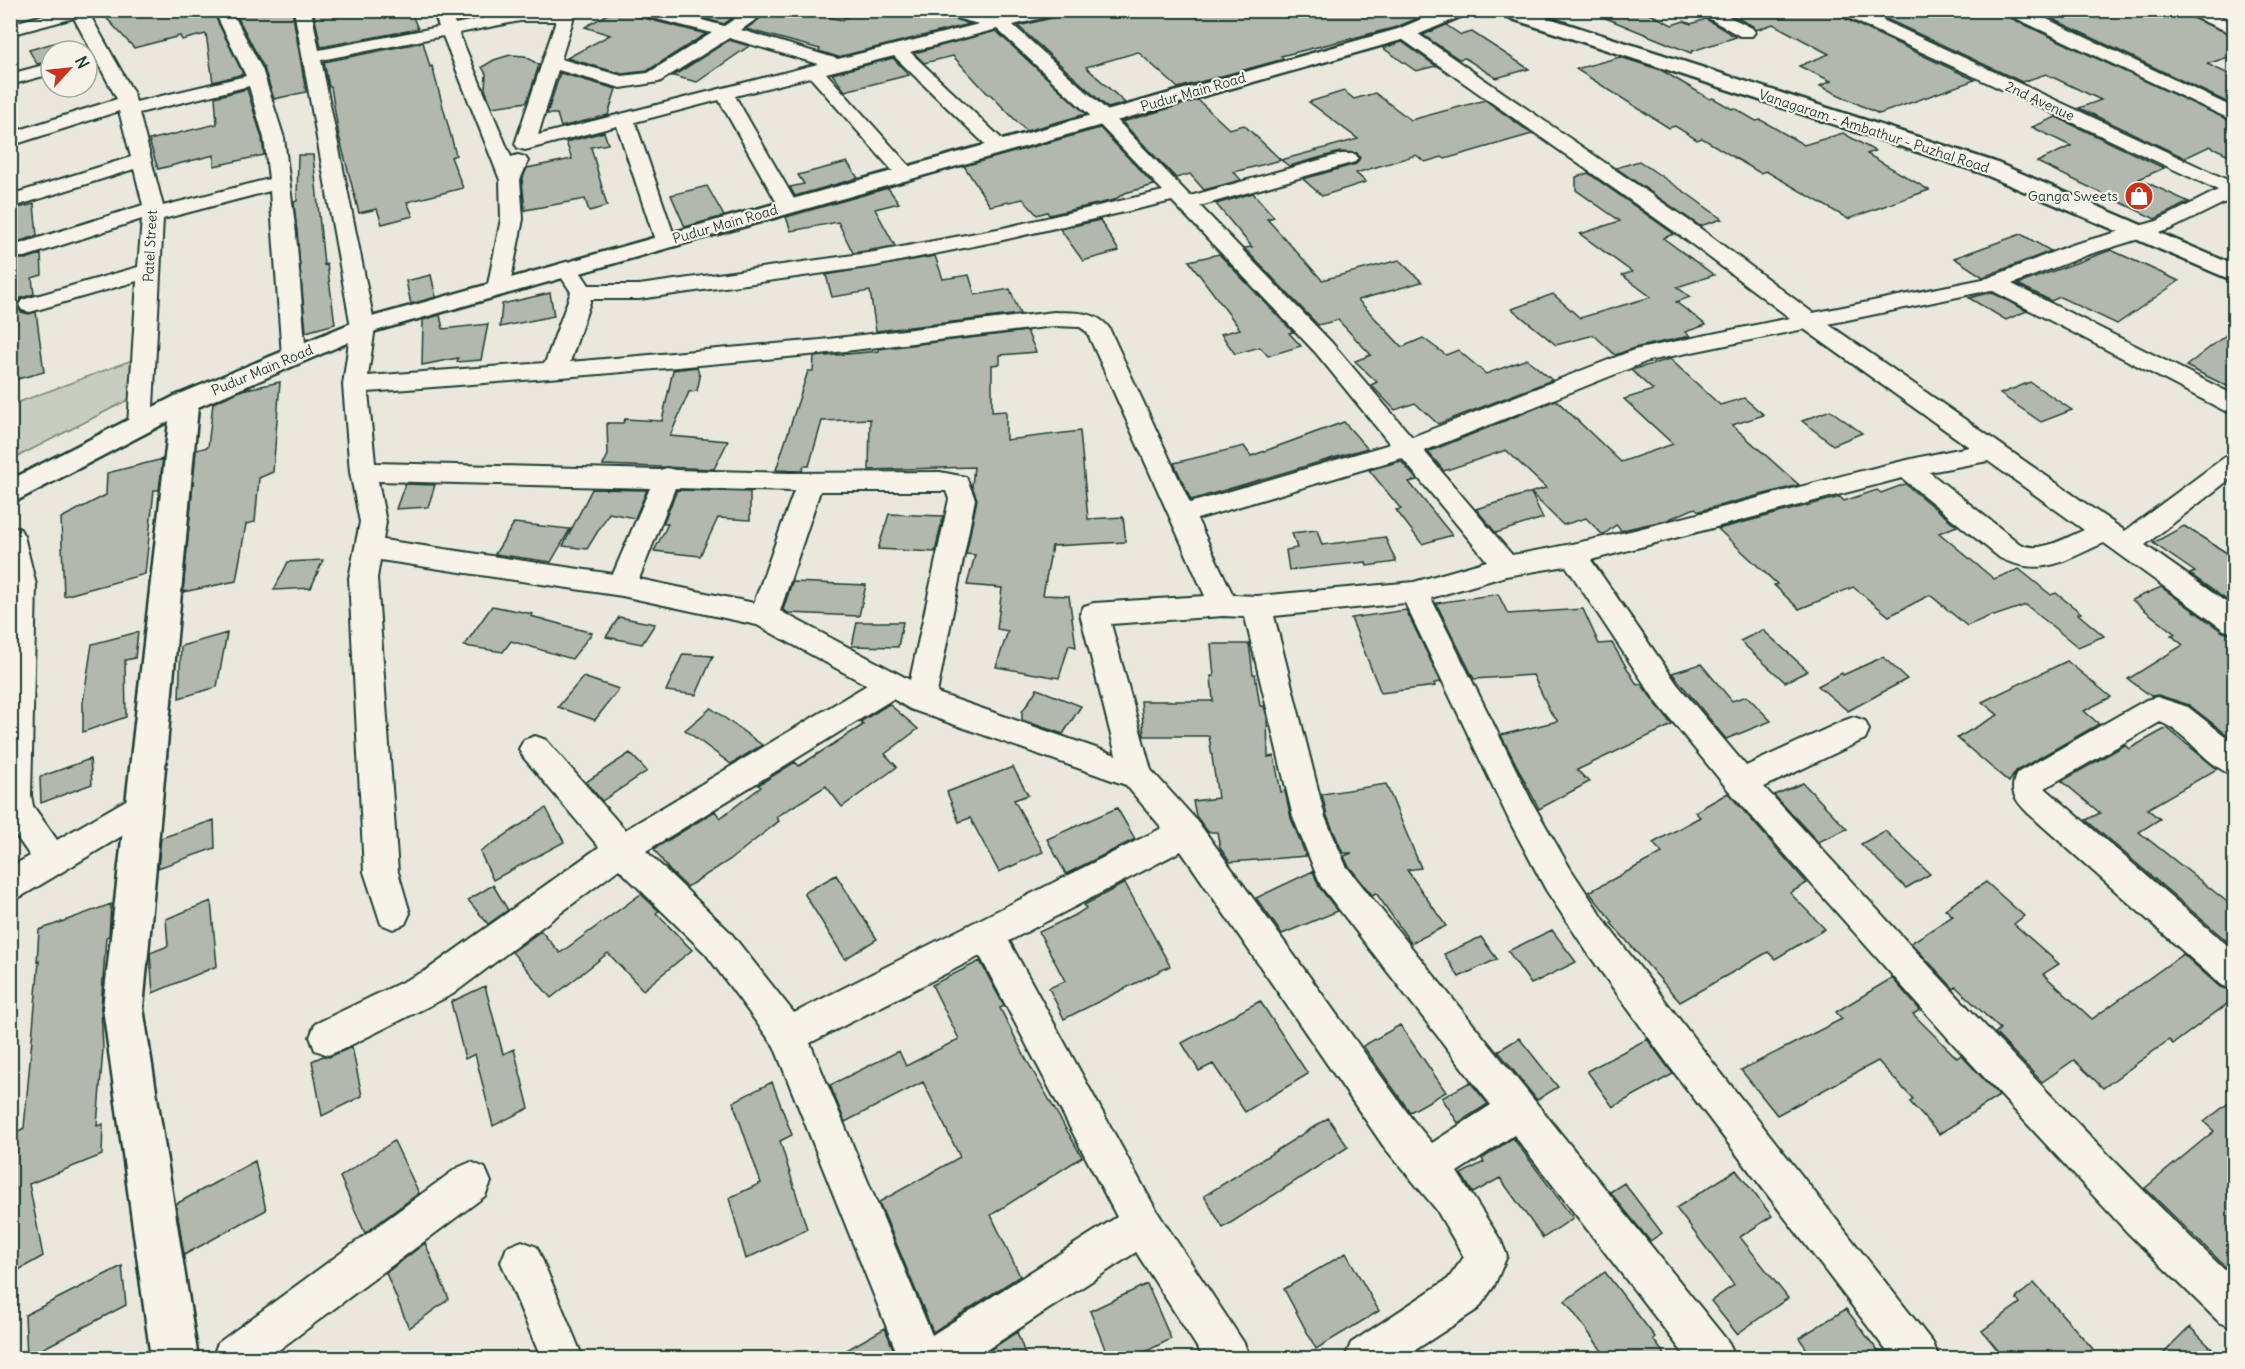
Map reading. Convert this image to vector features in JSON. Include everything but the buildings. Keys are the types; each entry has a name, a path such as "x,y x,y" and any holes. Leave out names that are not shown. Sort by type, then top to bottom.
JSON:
{"street":[{"path":"222,10 253,69 274,138 294,356"},
{"path":"302,10 363,327 355,385 363,472 373,522 363,578 381,872 393,913"},
{"path":"441,10 510,180 512,219 498,289"},
{"path":"643,10 729,32 836,64"},
{"path":"551,62 621,82 653,78 761,10"},
{"path":"945,10 1000,24 1103,117 1324,348 1506,566"},
{"path":"525,144 1053,10"},
{"name":"Pudur Main Road","path":"10,492 185,402 363,327 1405,33 1460,10"},
{"name":"Vanagaram - Ambathur - Puzhal Road","path":"1504,10 1987,167 2235,274"},
{"path":"1548,10 1951,138 2017,162 2235,256"},
{"path":"1702,10 1746,32"},
{"name":"2nd Avenue","path":"1846,10 2234,190"},
{"path":"2013,10 2235,115"},
{"path":"2192,10 2235,29"},
{"path":"10,30 78,11"},
{"name":"Patel Street","path":"78,11 89,39"},
{"path":"311,57 520,16 567,14 525,144 510,180"},
{"path":"1405,33 1693,234 1810,322 2235,622"},
{"path":"897,49 998,146"},
{"name":"Patel Street","path":"99,61 124,92 152,212 140,425"},
{"path":"813,70 905,173"},
{"path":"10,80 39,72"},
{"path":"10,140 128,106 256,79"},
{"path":"724,93 788,206"},
{"path":"624,118 665,241"},
{"path":"582,292 639,292 875,259 1181,199 1348,158"},
{"path":"10,202 141,160"},
{"path":"17,252 152,212 279,183"},
{"path":"1183,514 1407,448 1642,355 1994,283 2079,250 2164,225 2234,190"},
{"path":"567,269 582,292"},
{"path":"30,305 149,271"},
{"path":"1994,283 2235,405"},
{"path":"555,370 582,292"},
{"path":"355,385 808,348 1054,319 1084,320 1097,328 1183,514 1240,606 1309,818 1333,875 1714,1359"},
{"path":"174,1359 123,1008 185,402"},
{"path":"1366,1359 1463,1294 1486,1256 1450,1195 1398,1133 1186,832 1137,776 1094,614 1240,606 1414,592 1506,566 1573,555 1906,468 1994,451"},
{"path":"1906,468 2010,551 2025,558 2040,558 2117,537 2235,463"},
{"path":"363,472 957,483 962,499 921,700"},
{"path":"622,586 667,477"},
{"path":"764,616 810,482"},
{"path":"10,536 22,585 14,743 15,795 17,810 52,860"},
{"path":"369,548 622,586 764,616 891,686 921,700 1137,776"},
{"path":"1573,555 1666,692 1741,783 1970,1035 2141,1218 2235,1307"},
{"path":"1414,592 1522,814 1558,879 1599,940 1669,1035 1918,1359"},
{"path":"328,1037 440,982 621,849 891,686"},
{"path":"2235,762 2180,717 2168,710 2157,709 2028,782 2028,792 2040,804 2235,973"},
{"path":"1741,783 1854,730"},
{"path":"535,749 621,849 718,943 788,1035 920,1359"},
{"path":"10,885 144,806"},
{"path":"788,1035 1186,832"},
{"path":"987,934 1142,1224 1229,1359"},
{"path":"1427,1169 1517,1110"},
{"path":"232,1359 471,1182"},
{"path":"936,1359 1142,1224"},
{"path":"522,1262 562,1359"}],"shaded area":[{"path":"132,360 132,398 11,460 11,405"}],"place":[{"name":"Ganga Sweets","path":"2139,196"}]}
